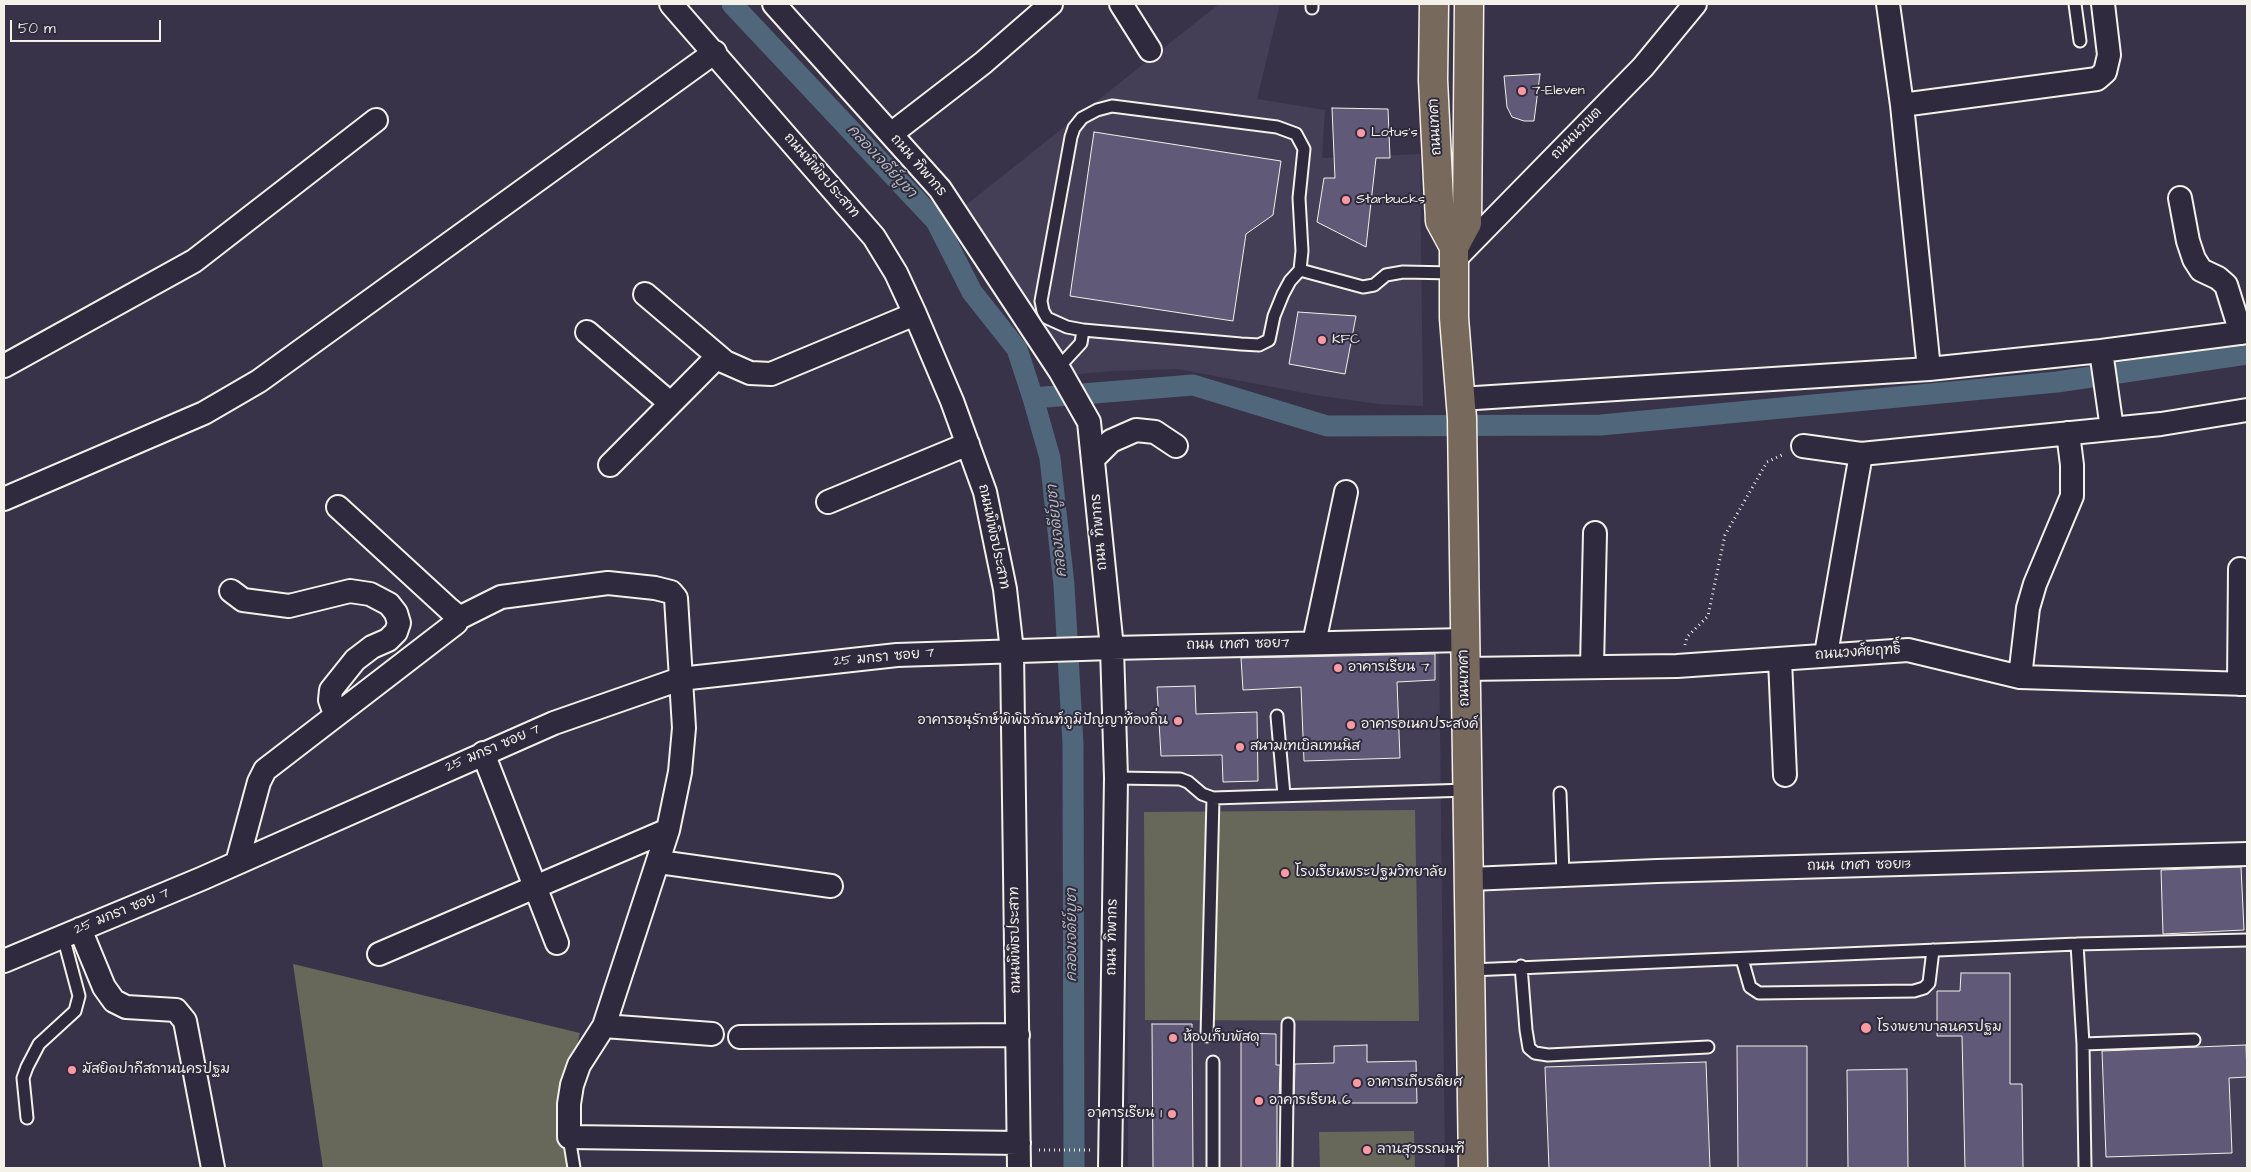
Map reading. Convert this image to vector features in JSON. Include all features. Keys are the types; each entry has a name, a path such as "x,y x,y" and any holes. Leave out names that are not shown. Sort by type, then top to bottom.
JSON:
{"main road":[{"name":"ถนนเทศา","path":"1434,4 1434,80 1440,221 1454,260"},
{"name":"ถนนเทศา","path":"1469,4 1467,223 1454,260 1454,318 1461,408 1463,484 1473,1168"}],"street":[{"name":"ถนนพิพิธประสาท","path":"671,4 715,52 874,237 896,273 914,314 968,444 985,492 1004,589 1021,651 1018,1036 1026,1146 1019,1168"},
{"name":"ถนน ทิพากร","path":"774,4 940,189 1059,370 1085,412 1092,432 1102,648 1116,778 1110,1168"},
{"path":"891,134 976,68 1051,4"},
{"path":"1121,4 1150,50"},
{"name":"ถนนนวเขต","path":"1454,260 1643,67 1695,4"},
{"path":"1888,4 1902,105 1929,369"},
{"path":"1902,105 2097,79 2106,72 2109,55 2103,4"},
{"path":"4,499 204,413 259,381 715,52"},
{"path":"4,366 194,261 376,120"},
{"path":"1461,408 2101,354 2244,333 2226,286 2218,278 2201,270 2194,259 2188,241 2180,198"},
{"path":"645,294 725,362 750,373 771,374 914,314"},
{"path":"588,332 670,404"},
{"path":"2101,354 2112,428"},
{"path":"610,465 718,356"},
{"path":"1803,446 1861,454 2161,424 2247,410"},
{"path":"1094,458 1111,441 1136,430 1155,432 1176,446"},
{"path":"2020,676 2028,608 2035,584 2072,496 2072,465 2068,433"},
{"path":"828,502 968,444"},
{"path":"1826,654 1861,454"},
{"path":"1314,643 1346,492"},
{"path":"338,507 449,609 457,619"},
{"path":"1592,666 1595,533"},
{"path":"2240,569 2243,684"},
{"path":"237,863 259,782 265,770 335,714 443,636 456,623 457,619 502,597 608,583 671,592 676,598 684,728 680,772 668,830 604,1026 579,1065 572,1085 569,1104 569,1137 1026,1146"},
{"path":"231,591 243,600 289,606 350,591 370,594 392,609 399,623 396,632 388,640 372,647 355,660 331,690 330,700 335,714"},
{"name":"ถนน เทศา ซอย7","path":"1021,651 1465,640"},
{"name":"ถนนวงศ์ยฤทธิ์","path":"1465,669 1676,666 1780,660 1826,654 1908,650 2020,676 2243,684"},
{"name":"25 มกรา ซอย 7","path":"4,961 237,863 554,723 680,679 897,655 1021,651"},
{"path":"1780,660 1785,775"},
{"path":"483,753 557,944"},
{"path":"379,954 668,830"},
{"name":"ถนน เทศา ซอย13","path":"1470,879 2247,854"},
{"path":"658,862 831,886"},
{"path":"72,933 114,1002 126,1007 176,1010 185,1021 213,1168"},
{"path":"604,1026 712,1034"},
{"path":"740,1037 1018,1036"}],"lane":[{"path":"2075,4 2080,41"},
{"path":"1112,106 1277,127 1296,134 1304,149 1299,200 1302,251 1300,270 1290,282 1274,316 1269,340 1259,345 1083,330 1067,327 1047,318 1043,311 1041,300 1074,128 1082,118 1097,110 1112,106"},
{"path":"1300,270 1363,287 1374,285 1386,275 1454,260"},
{"path":"1059,370 1081,343 1083,330"},
{"path":"1277,716 1284,796"},
{"path":"1116,778 1180,779 1188,782 1202,794 1213,798 1468,790"},
{"path":"1560,793 1563,875"},
{"path":"1207,1036 1213,798"},
{"path":"27,1118 23,1078 26,1067 39,1044 75,1011 79,996 72,933"},
{"path":"1471,970 1521,966 1742,959 2077,944 2247,940"},
{"path":"2077,944 2083,1044 2085,1168"},
{"path":"1742,959 1750,987 1759,993 1914,991 1924,988 1929,983 1933,950"},
{"path":"1521,966 1526,1030 1529,1048 1535,1053 1548,1055 1708,1047"},
{"path":"1286,1168 1288,1024"},
{"path":"2083,1044 2194,1040"},
{"path":"1213,1062 1213,1168"},
{"path":"569,1137 574,1168"}],"path":[{"path":"1676,666 1687,637 1708,616 1725,536 1767,462 1803,446"},
{"path":"1026,1146 1090,1150"}],"shaded area":[{"path":"1219,4 1280,4 1257,99 1325,110 1322,158 1420,154 1423,406 1378,404 1315,395 1178,369 1113,371 1070,375 961,209"},
{"name":"โรงเรียนพระปฐมวิทยาลัย","path":"1439,639 1445,1168 1128,1168 1127,651"},
{"name":"โรงพยาบาลนครปฐม","path":"2247,863 2247,1168 1486,1168 1483,887 2161,870"}],"green space":[{"path":"1415,810 1419,1021 1145,1020 1144,812"},
{"path":"293,964 580,1033 570,1076 572,1168 323,1168"},
{"name":"ลานสุวรรณนฑี","path":"1414,1131 1415,1168 1320,1168 1319,1132"}],"building":[{"name":"7-Eleven","path":"1540,74 1534,121 1524,121 1512,117 1507,107 1504,76"},
{"path":"1332,108 1388,109 1390,158 1376,158 1366,247 1317,222 1324,178 1335,178"},
{"path":"1094,132 1281,161 1273,215 1246,234 1233,321 1070,296"},
{"name":"KFC","path":"1298,312 1356,316 1345,374 1289,364"},
{"path":"1435,654 1435,680 1397,682 1400,758 1304,761 1301,687 1243,690 1241,658"},
{"path":"1195,686 1196,714 1257,712 1258,781 1223,782 1222,755 1161,756 1157,687"},
{"path":"2241,867 2244,930 2163,934 2161,870"},
{"path":"1961,973 2010,973 2010,1084 2022,1084 2023,1168 1965,1168 1962,1036 1937,1036 1937,991 1960,991"},
{"name":"อาคารเรียน 1","path":"1152,1024 1192,1024 1193,1168 1153,1168"},
{"name":"อาคารเรียน 6","path":"1241,1033 1276,1034 1276,1065 1280,1065 1279,1103 1277,1103 1277,1168 1241,1168"},
{"name":"อาคารเกียรติยศ","path":"1367,1045 1367,1062 1416,1061 1417,1103 1294,1103 1295,1064 1334,1063 1334,1046"},
{"path":"2246,1045 2247,1077 2229,1078 2232,1153 2106,1157 2102,1051"},
{"path":"1737,1046 1807,1046 1807,1168 1738,1168"},
{"path":"1706,1062 1710,1168 1549,1168 1545,1067"},
{"path":"1907,1069 1908,1168 1848,1168 1847,1070"}],"waterway":[{"name":"คลองเจดีย์บูชา","path":"732,4 936,221 972,292 1017,349 1033,398 1050,458 1064,585 1073,744 1074,1168"},
{"path":"1033,398 1193,385 1327,426 1601,425 2057,382 2247,354"}],"place":[{"name":"7-Eleven","path":"1522,91"},
{"name":"Lotus's","path":"1361,133"},
{"name":"Starbucks","path":"1346,200"},
{"name":"KFC","path":"1322,340"},
{"name":"อาคารเรียน 7","path":"1338,668"},
{"name":"อาคารอนุรักษ์พิพิธภัณฑ์ภูมิปัญญาท้องถิ่น","path":"1178,721"},
{"name":"อาคารอเนกประสงค์","path":"1351,725"},
{"name":"สนามเทเบิลเทนนิส","path":"1240,747"},
{"name":"โรงเรียนพระปฐมวิทยาลัย","path":"1285,873"},
{"name":"โรงพยาบาลนครปฐม","path":"1866,1028"},
{"name":"ห้องเก็บพัสดุ","path":"1173,1038"},
{"name":"มัสยิดปากีสถานนครปฐม","path":"72,1070"},
{"name":"อาคารเกียรติยศ","path":"1357,1083"},
{"name":"อาคารเรียน 6","path":"1259,1101"},
{"name":"อาคารเรียน 1","path":"1172,1114"},
{"name":"ลานสุวรรณนฑี","path":"1367,1150"}]}
